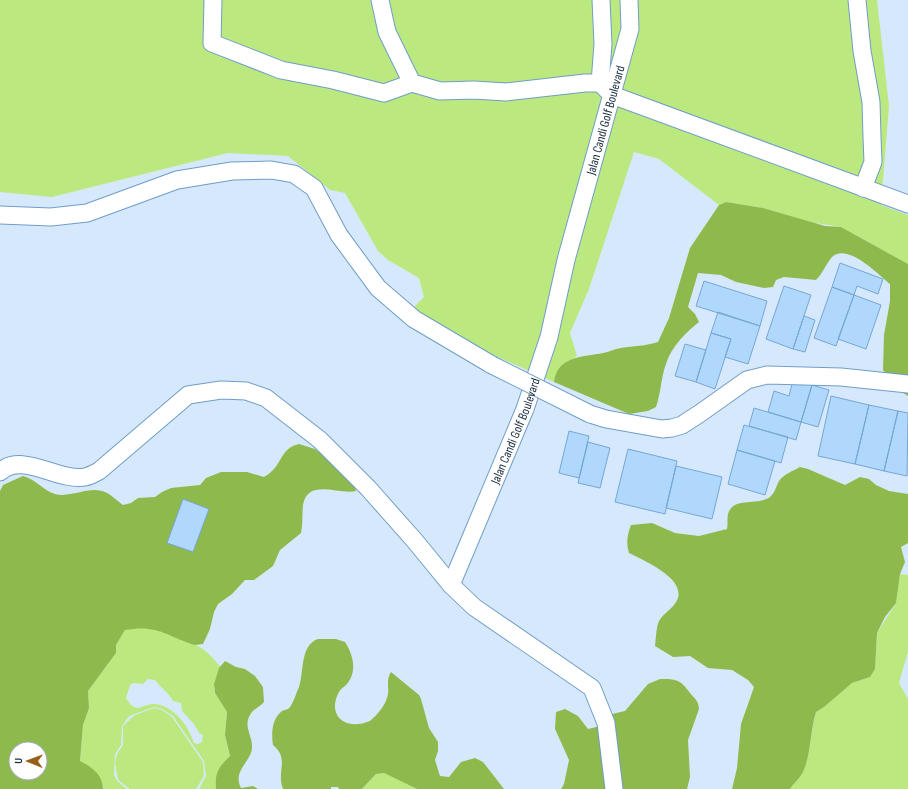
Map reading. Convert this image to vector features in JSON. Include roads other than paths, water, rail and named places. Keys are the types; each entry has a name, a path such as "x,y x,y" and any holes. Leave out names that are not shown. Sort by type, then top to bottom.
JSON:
{"street":[{"path":"213,0 212,43 281,70 333,80 384,93 412,82 440,91 474,90 506,92 585,83 606,89 908,204"},
{"path":"380,0 386,32 412,82"},
{"path":"600,0 606,89"},
{"name":"Jalan Candi Golf Boulevard","path":"451,586 525,409 549,337 606,89 630,30 629,0"},
{"path":"857,0 862,51 871,102 872,130 872,162 863,188"},
{"path":"0,214 51,217 87,212 177,180 232,171 271,170 294,174 314,188 339,235 378,288 414,319 492,365 590,414 606,419 662,429 672,428 682,425 693,418 747,380 767,375 841,377 908,384"},
{"path":"0,472 12,465 24,465 70,477 84,477 99,471 188,395 221,390 246,391 266,398 320,440 368,488 415,541 451,586 474,607 592,688 606,723 614,789"}]}
